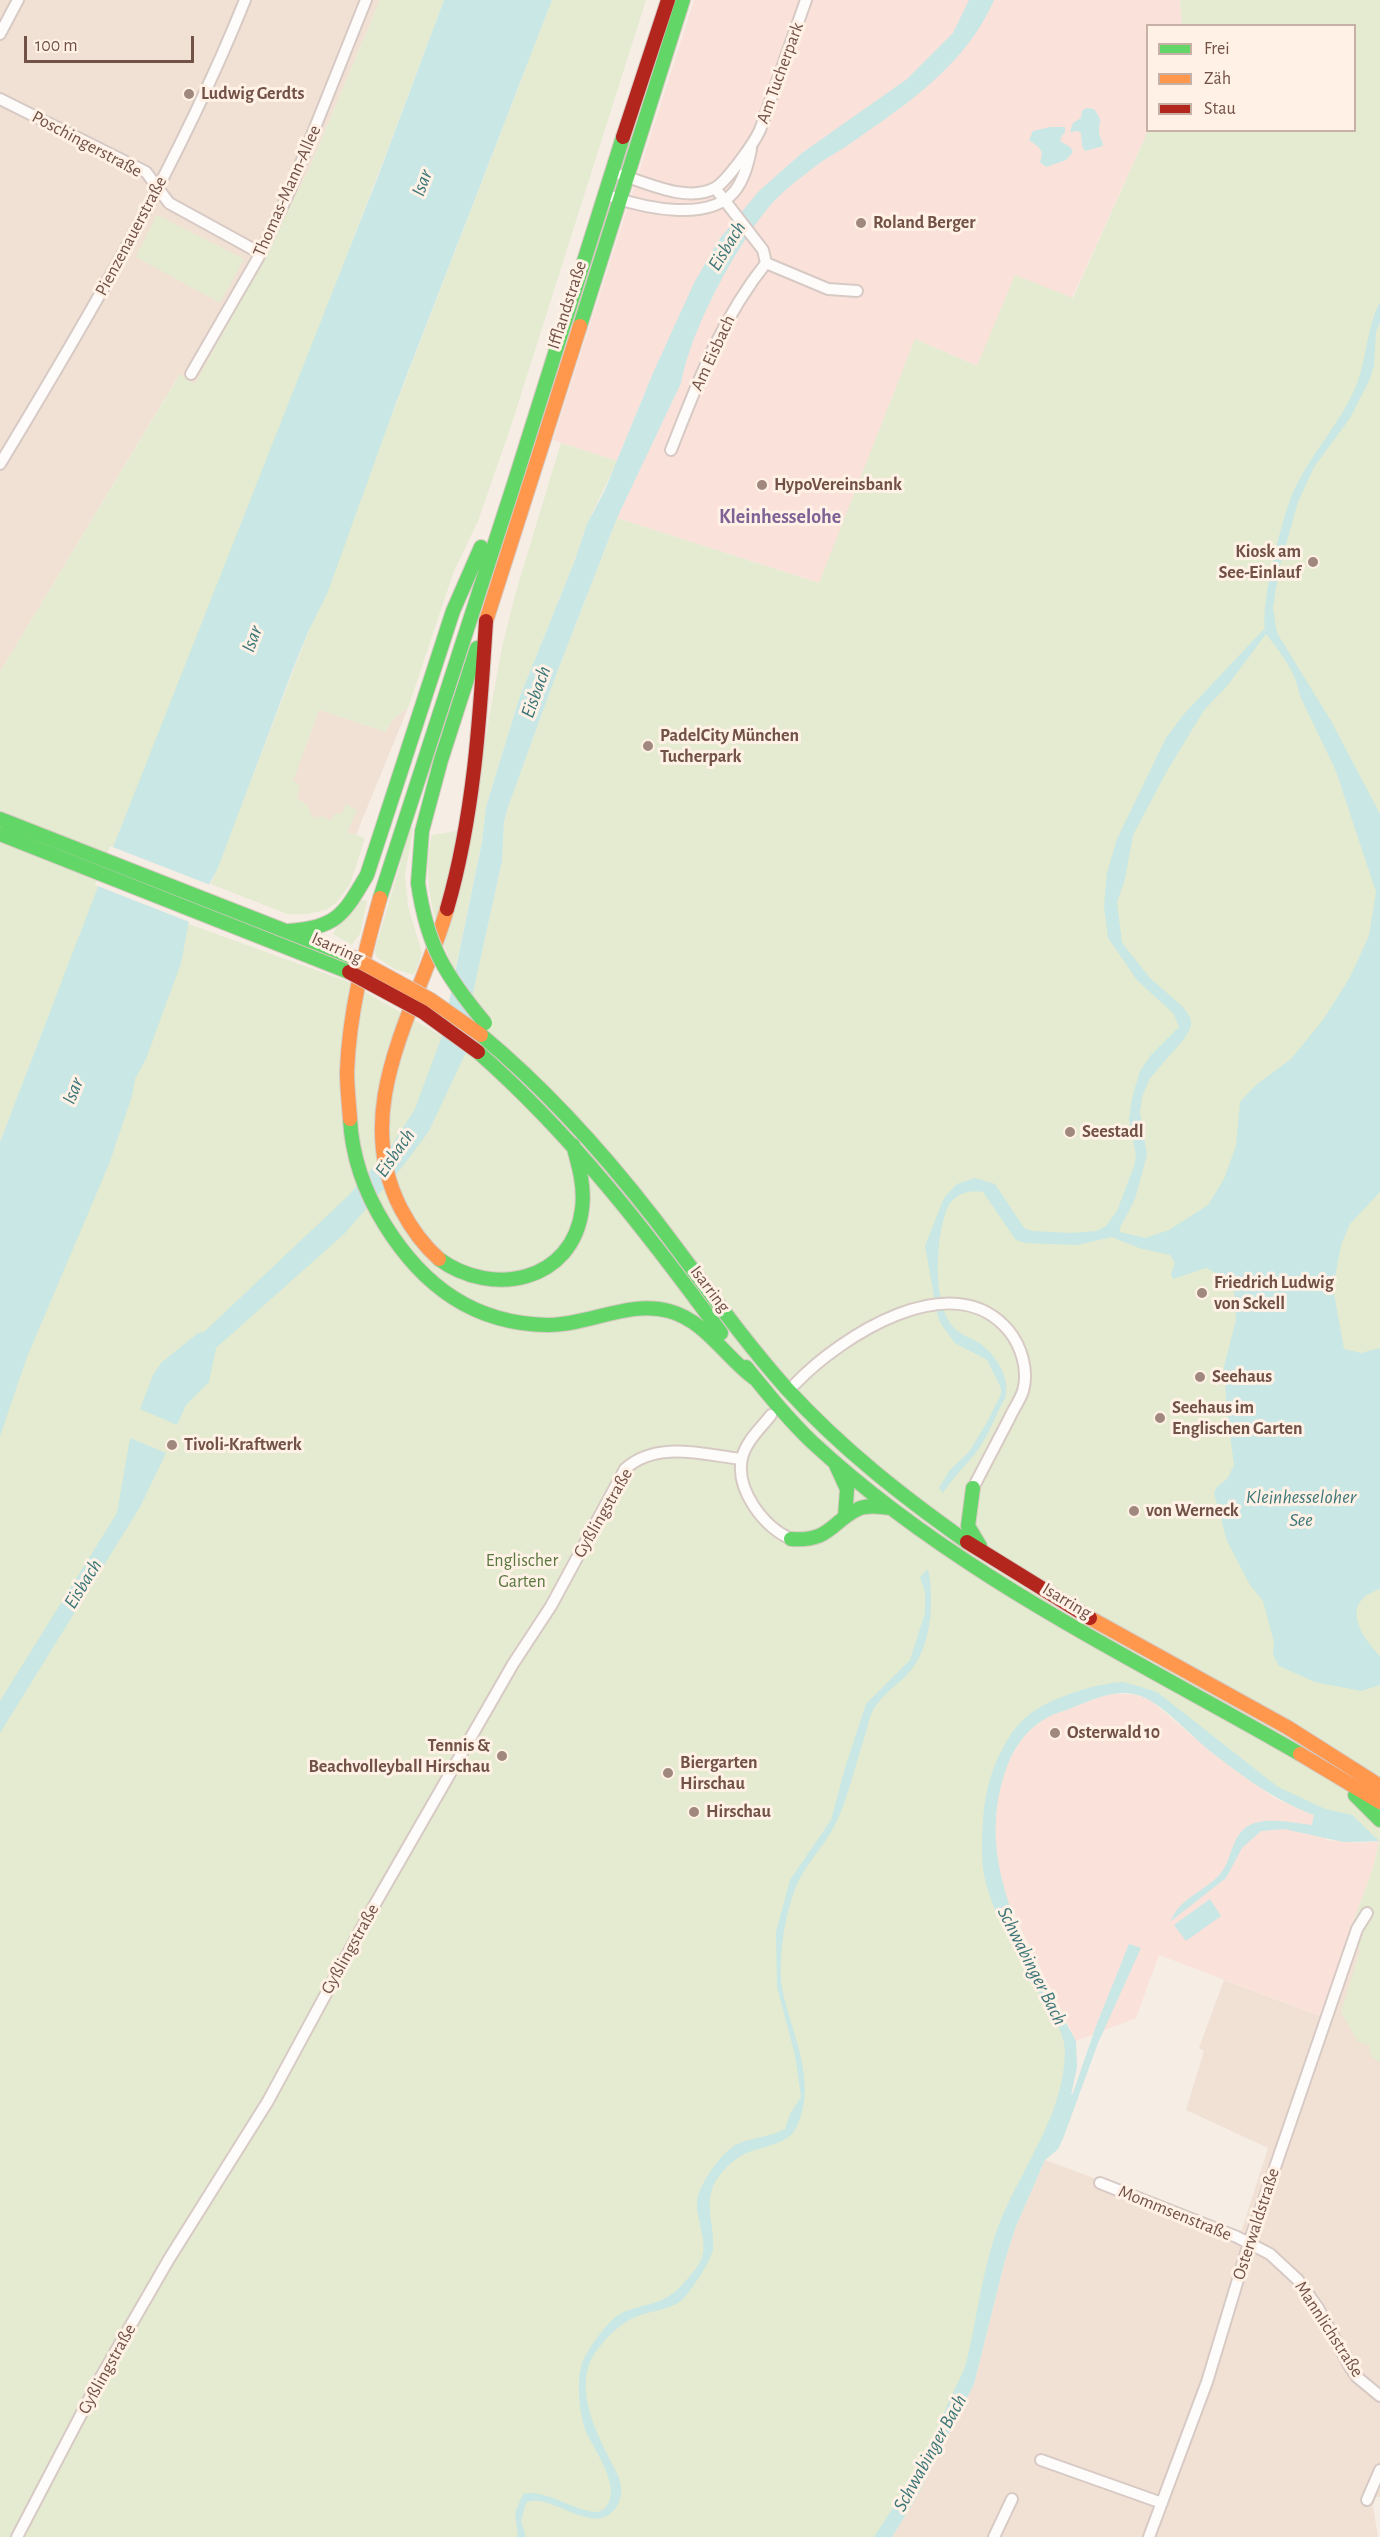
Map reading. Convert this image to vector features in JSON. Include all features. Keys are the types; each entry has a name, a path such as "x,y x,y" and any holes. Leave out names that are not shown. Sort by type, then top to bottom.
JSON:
{"main road":[{"name":"Ifflandstraße","path":"513,487 604,195 668,0"},
{"name":"Ifflandstraße","path":"486,621 683,0"},
{"path":"288,930 309,930 328,924 345,912 367,875 453,611 491,525 513,487"},
{"path":"513,487 372,921 348,1048 347,1092 350,1129 358,1166 368,1201 389,1236 417,1270 441,1291 478,1311 503,1320 531,1325 563,1324 647,1308 668,1310 691,1319 707,1331 737,1367 754,1377"},
{"path":"483,1029 440,966 425,926 418,883 422,831 441,760 486,621"},
{"path":"486,621 483,672 466,832 449,909 394,1050 385,1089 381,1144 389,1183 406,1220 425,1248 454,1271 474,1279 498,1282 518,1279 540,1271 559,1258 573,1240 581,1217 583,1191 572,1141"},
{"name":"Isarring","path":"0,819 40,842 349,972 423,1012 478,1052 522,1089 572,1141 617,1194 754,1377 833,1460 891,1509 994,1578 1380,1802"},
{"name":"Isarring","path":"0,834 40,842 288,930 352,957 483,1029 501,1051 555,1101 629,1186 726,1316 779,1381 819,1423 870,1469 933,1518 993,1558 1120,1635 1341,1759 1380,1786"},
{"path":"833,1460 847,1490 845,1517"},
{"path":"933,1518 960,1505 973,1488"},
{"path":"973,1488 967,1516 969,1531 993,1558"},
{"path":"791,1539 803,1539 827,1533 858,1509 871,1506 891,1509"},
{"path":"1341,1759 1380,1779"},
{"path":"1345,1780 1363,1805 1380,1820"}],"street":[{"path":"0,34 18,0"},
{"name":"Pienzenauerstraße","path":"0,464 82,328 157,187 232,32 245,0"},
{"name":"Thomas-Mann-Allee","path":"191,374 260,253 295,179 366,0"},
{"name":"Am Tucherpark","path":"724,201 735,191 746,169 806,0"},
{"name":"Poschingerstraße","path":"0,99 146,172 169,203 260,253"},
{"name":"Am Tucherpark","path":"715,188 724,181 753,145"},
{"path":"612,172 669,190 699,192 715,188 763,250 766,263 817,286 857,291"},
{"path":"604,195 658,208 673,209 711,206 724,201"},
{"name":"Am Eisbach","path":"672,450 717,337 743,292 766,263"},
{"path":"795,1384 815,1363 856,1334 888,1319 928,1306 946,1303 984,1309 1002,1322 1015,1339 1024,1363 1023,1390 973,1488"},
{"path":"771,1415 750,1440 742,1459 743,1479 753,1507 769,1525 791,1539"},
{"name":"Gyßlingstraße","path":"17,2537 98,2382 169,2259 268,2100 367,1918 513,1664 551,1606 626,1468 636,1459 646,1455 673,1452 742,1459"},
{"name":"Osterwaldstraße","path":"1149,2537 1207,2382 1249,2243 1350,1950 1367,1913"},
{"name":"Mommsenstraße","path":"1100,2183 1249,2243"},
{"name":"Mannlichstraße","path":"1249,2243 1270,2254 1298,2280 1329,2326 1350,2367 1380,2396"},
{"path":"1041,2460 1162,2503"},
{"path":"1367,2500 1380,2470"},
{"path":"994,2537 1012,2499"}],"shaded area":[{"path":"0,0 380,0 310,167 263,261 195,384 179,375 0,672"},
{"path":"694,0 1180,0 1182,24 1146,24 1148,132 1072,298 1015,276 978,366 915,339 820,583 617,518 680,383 653,373 617,461 553,440"},
{"path":"408,708 356,835 283,808 319,710 385,732 394,718"},
{"path":"1112,1693 1137,1695 1150,1700 1211,1752 1276,1799 1314,1815 1326,1840 1361,1843 1379,1841 1374,1865 1320,2016 1159,1955 1136,2018 1076,2041 1007,1900 996,1860 997,1793 1009,1759 1025,1734 1047,1716"},
{"path":"1350,1931 1380,1987 1380,2497 1376,2497 1373,2506 1378,2537 892,2537 916,2498 974,2384 1005,2260 1016,2226 1045,2160 1241,2232 1268,2148 1186,2110 1204,2051 1199,2048 1224,1980 1320,2016"}],"green space":[{"path":"380,0 444,0 335,286 0,1142 0,672 180,374 195,384 263,261 310,167"},
{"path":"552,0 646,0 511,426 478,521 454,571 408,708 394,718 385,732 319,710 293,781 300,785 297,798 307,805 313,818 322,816 330,821 335,814 342,813 346,804 357,811 347,832 365,838 350,884 337,902 326,910 308,914 287,914 211,884"},
{"name":"Englischer Garten","path":"1180,0 1380,0 1380,2063 1371,2056 1369,2045 1358,2042 1341,2012 1360,1950 1350,1931 1374,1865 1379,1841 1344,1842 1310,1835 1314,1815 1270,1794 1242,1775 1155,1704 1138,1695 1128,1693 1099,1698 1051,1716 1027,1734 1010,1759 997,1805 996,1841 1001,1876 1011,1910 1025,1944 1076,2041 1077,2067 1070,2093 1064,2136 1058,2149 1045,2160 1016,2226 1005,2260 974,2384 916,2498 892,2537 0,2537 0,1417 186,923 346,981 442,1036 473,993 502,861 504,822 508,807 617,518 819,583 915,339 977,366 1015,275 1073,298 1148,132 1356,132 1356,24 1182,24"},
{"path":"157,215 244,259 220,303 136,257"},
{"path":"561,443 617,461 587,524 575,560 519,699 486,807 482,842 455,971 436,922 432,905 428,869 432,835 469,829 502,647 517,588"},
{"path":"411,827 413,829 405,876 408,906 422,953 414,975 395,969 376,957 375,950"},
{"path":"362,900 367,901 360,934 351,945 333,934 339,923"}],"water":[{"name":"Isar","path":"444,0 552,0 396,403 327,594 293,669 217,870 189,921 181,963 146,1059 135,1079 132,1096 109,1164 27,1357 0,1436 0,1142 114,845 377,179"},
{"name":"Eisbach","path":"969,0 994,0 968,44 951,64 913,98 820,163 773,202 741,245 704,315 686,362 681,383 617,518 508,807 504,822 502,861 473,993 466,1052 429,1131 399,1171 344,1234 216,1348 209,1382 186,1405 177,1425 140,1409 153,1375 161,1363 198,1333 204,1332 349,1195 390,1148 415,1109 442,1036 482,842 486,807 519,699 575,560 587,524 604,492 653,373 694,283 718,241 759,191 802,153 907,79 953,33"},
{"path":"1086,108 1094,109 1099,117 1099,134 1103,146 1085,151 1082,146 1081,133 1070,132 1073,123 1081,118 1082,111"},
{"path":"1050,127 1065,127 1065,133 1060,141 1070,147 1073,152 1066,160 1046,167 1040,162 1042,154 1040,149 1029,140 1033,131"},
{"name":"Kleinhesseloher See","path":"1380,302 1380,323 1376,331 1374,366 1369,381 1350,418 1314,467 1298,502 1279,569 1273,608 1277,633 1331,721 1380,814 1380,1192 1350,1224 1341,1245 1333,1288 1344,1349 1361,1353 1380,1348 1380,1589 1360,1602 1357,1619 1360,1629 1380,1656 1380,1685 1361,1691 1315,1682 1279,1666 1273,1655 1274,1642 1263,1601 1250,1585 1227,1541 1214,1493 1217,1487 1228,1478 1234,1465 1224,1367 1236,1320 1234,1290 1222,1276 1206,1268 1173,1279 1171,1274 1175,1263 1170,1255 1139,1248 1112,1237 1077,1245 1025,1243 1016,1240 983,1192 971,1191 956,1197 946,1211 940,1238 938,1270 941,1301 952,1326 984,1347 999,1365 1005,1379 1006,1393 978,1450 943,1493 939,1488 950,1470 969,1452 1001,1394 1001,1388 987,1360 955,1343 941,1324 925,1246 944,1198 957,1184 975,1178 995,1184 1024,1228 1032,1231 1071,1233 1097,1231 1106,1226 1117,1211 1136,1156 1129,1119 1140,1071 1151,1055 1179,1027 1174,1014 1137,980 1108,938 1104,906 1107,873 1117,839 1166,738 1184,714 1265,628 1266,598 1270,578 1279,535 1291,498 1303,474 1355,389 1375,312","holes":["1266,634 1291,671 1300,696 1336,771 1376,892 1369,936 1349,979 1323,1020 1291,1059 1256,1085 1240,1102 1236,1146 1224,1179 1208,1205 1169,1230 1145,1238 1120,1232 1135,1199 1147,1155 1140,1112 1142,1097 1150,1078 1184,1039 1191,1027 1191,1019 1183,1007 1150,978 1122,943 1117,902 1125,879 1133,835 1167,771 1204,710 1227,686"]},
{"name":"Eisbach","path":"130,1438 166,1453 140,1507 0,1733 0,1701 117,1513"},
{"path":"928,1569 931,1592 930,1617 921,1653 912,1669 873,1710 837,1821 801,1876 786,1918 781,1955 782,1988 801,2058 805,2093 796,2128 782,2141 740,2157 717,2179 710,2196 712,2254 686,2296 676,2304 637,2316 624,2323 605,2340 594,2354 588,2368 586,2392 595,2427 620,2481 621,2494 616,2508 605,2517 594,2518 535,2500 526,2503 521,2521 526,2537 518,2537 515,2513 523,2494 544,2495 597,2512 604,2509 610,2501 609,2479 587,2434 581,2412 579,2381 586,2354 607,2325 617,2316 666,2298 682,2285 697,2267 703,2253 704,2246 697,2202 709,2173 725,2153 735,2145 785,2129 790,2114 801,2097 795,2055 777,1987 776,1932 790,1880 831,1820 866,1704 910,1660 925,1613 925,1592 920,1577"},
{"name":"Schwabinger Bach","path":"1124,1682 1157,1692 1278,1787 1325,1809 1352,1815 1379,1841 1344,1842 1284,1829 1261,1831 1242,1848 1226,1878 1171,1921 1180,1906 1214,1880 1224,1869 1242,1830 1262,1821 1312,1825 1314,1815 1286,1803 1247,1779 1210,1751 1157,1705 1138,1695 1118,1693 1108,1695 1051,1716 1034,1727 1020,1742 1006,1769 997,1805 996,1841 1001,1876 1011,1910 1025,1944 1076,2041 1077,2067 1071,2095 1129,1944 1141,1948 1098,2043 1064,2136 1058,2149 1045,2160 1016,2226 1005,2260 974,2384 916,2498 892,2537 874,2537 924,2454 963,2370 995,2236 1010,2199 1050,2117 1063,2074 1065,2052 1062,2036 1000,1921 984,1875 983,1820 990,1781 996,1762 1008,1739 1028,1715 1048,1703 1080,1690"},
{"path":"1210,1899 1221,1916 1186,1941 1174,1925"}],"pier":[{"path":"110,846 213,886 192,923 95,885"}],"traffic: fast":[{"path":"580,326 683,0"},
{"path":"513,487 623,137"},
{"path":"380,898 513,487"},
{"path":"288,931 318,926 337,917 367,875 453,611 481,547"},
{"path":"418,883 422,831 441,760 477,648"},
{"path":"0,819 352,957"},
{"path":"0,834 349,972"},
{"path":"418,883 427,925 440,959 459,990 485,1023"},
{"path":"481,1035 528,1077 593,1144 653,1217 752,1347 808,1411 873,1470 967,1542"},
{"path":"478,1052 577,1151 665,1258 721,1333"},
{"path":"350,1119 357,1161 378,1213 400,1247 416,1266 453,1297 497,1318 548,1325 639,1309 654,1308 669,1311 682,1316 705,1331 754,1378"},
{"path":"439,1259 460,1271 482,1278 505,1280 527,1276 547,1267 563,1253 575,1234 582,1209 582,1185 573,1145"},
{"path":"746,1367 812,1442 867,1489 925,1533 1047,1612 1300,1754"},
{"path":"836,1465 847,1489 845,1517"},
{"path":"973,1488 968,1526 980,1546"},
{"path":"791,1539 804,1539 822,1534 862,1507 891,1508"},
{"path":"1355,1795 1380,1820"}],"traffic: slow":[{"path":"486,621 580,326"},
{"path":"350,1119 348,1050 363,963 380,898"},
{"path":"439,1259 417,1236 401,1209 387,1171 382,1132 385,1095 394,1057 447,909"},
{"path":"352,957 431,1000 481,1035"},
{"path":"1090,1618 1287,1727 1380,1786"},
{"path":"1300,1754 1380,1802"}],"traffic: jam":[{"path":"623,137 668,0"},
{"path":"447,909 470,802 486,621"},
{"path":"349,972 423,1012 478,1052"},
{"path":"967,1542 1090,1618"}],"place":[{"name":"Ludwig Gerdts","path":"189,94"},
{"name":"Roland Berger","path":"861,223"},
{"name":"HypoVereinsbank","path":"762,485"},
{"name":"Kiosk am See-Einlauf","path":"1313,562"},
{"name":"PadelCity München Tucherpark","path":"648,746"},
{"name":"Seestadl","path":"1070,1132"},
{"name":"Friedrich Ludwig von Sckell","path":"1202,1293"},
{"name":"Seehaus","path":"1200,1377"},
{"name":"Seehaus im Englischen Garten","path":"1160,1418"},
{"name":"Tivoli-Kraftwerk","path":"172,1445"},
{"name":"von Werneck","path":"1134,1511"},
{"name":"Osterwald 10","path":"1055,1733"},
{"name":"Tennis & Beachvolleyball Hirschau","path":"502,1756"},
{"name":"Biergarten Hirschau","path":"668,1773"},
{"name":"Hirschau","path":"694,1812"}],"district":[{"name":"Kleinhesselohe","path":"780,517"}]}
